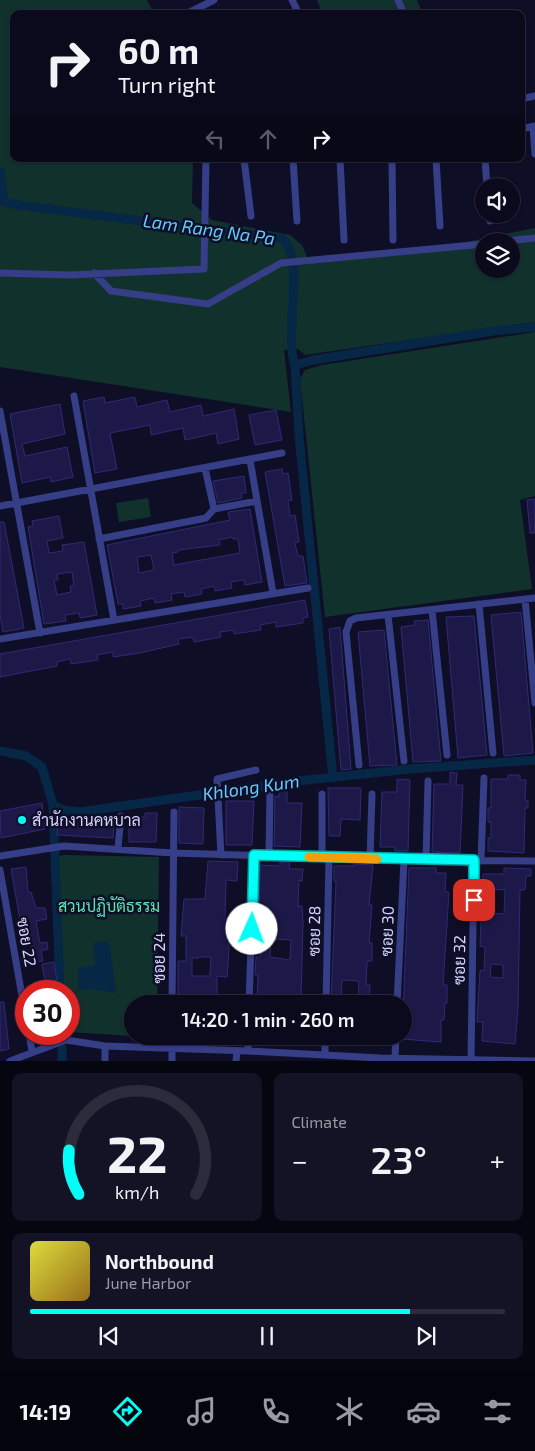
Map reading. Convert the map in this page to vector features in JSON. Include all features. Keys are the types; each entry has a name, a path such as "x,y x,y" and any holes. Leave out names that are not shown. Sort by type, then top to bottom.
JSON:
{"street":[{"path":"194,10 214,0"},
{"path":"534,127 535,154"},
{"path":"0,273 94,274 204,269 206,162"},
{"path":"244,162 251,216"},
{"path":"293,162 297,221"},
{"path":"340,162 344,240"},
{"path":"392,162 393,240"},
{"path":"436,162 440,226"},
{"path":"485,162 486,178"},
{"path":"520,240 535,238"},
{"path":"94,274 111,292 208,304 281,263 475,245"},
{"path":"74,396 89,489 114,620"},
{"path":"0,411 40,633"},
{"path":"0,506 282,453"},
{"path":"250,460 273,593"},
{"path":"206,468 214,509"},
{"path":"99,539 198,521 206,518 214,509 257,502"},
{"path":"0,639 308,588"},
{"path":"359,765 346,626 356,618 535,598"},
{"path":"525,599 535,703"},
{"path":"479,604 493,753"},
{"path":"432,610 447,756"},
{"path":"388,614 404,761"},
{"path":"221,855 217,793 218,777 256,770"},
{"name":"ซอย 32","path":"476,1060 478,861 484,778"},
{"path":"426,860 428,781"},
{"path":"269,855 270,790"},
{"name":"ซอย 28","path":"322,794 326,858 326,995"},
{"path":"370,859 372,794"},
{"name":"ซอย 24","path":"172,995 174,812"},
{"path":"118,848 121,816"},
{"path":"0,856 64,846 221,855 404,860 535,861"},
{"path":"249,995 254,855"},
{"name":"ซอย 30","path":"398,995 404,860"},
{"name":"ซอย 22","path":"0,870 19,980"},
{"path":"10,1061 32,1051 66,1040 105,1046 248,1050 295,1057 380,1060 395,1058 535,1060"},
{"path":"31,1045 32,1051"},
{"path":"248,1045 248,1050"},
{"path":"395,1058 396,1045"},
{"path":"105,1046 105,1061"},
{"path":"172,1048 172,1061"},
{"path":"236,1061 237,1051"}],"green space":[{"path":"0,0 147,0 152,10 10,10 10,162 193,162 192,203 212,220 290,235 302,245 308,259 437,248 475,240 475,278 520,278 520,233 510,233 535,228 535,322 305,355 298,349 284,350 291,412 0,367"},
{"path":"317,0 417,0 421,10 321,10"},
{"path":"535,332 535,496 520,500 532,589 325,617 300,379 305,370 322,365"},
{"path":"148,498 151,517 119,522 116,503"},
{"name":"สวนปฏิบัติธรรม","path":"58,856 159,857 157,995 124,995 124,1035 80,1033 80,980 63,980"}],"water":[{"path":"109,941 116,993 91,989 80,990 78,968 95,965 93,943"}],"building":[{"path":"104,397 105,403 135,397 137,407 167,400 170,412 201,405 203,416 234,409 239,439 218,444 216,433 185,440 183,428 151,435 150,425 110,433 117,469 95,473 83,401"},
{"path":"60,404 65,434 22,444 25,456 67,447 73,477 51,482 51,477 22,483 10,414"},
{"path":"276,410 282,440 255,445 249,415"},
{"path":"282,469 283,474 288,473 292,500 288,501 290,516 295,515 299,542 295,543 298,556 303,556 307,583 285,586 265,472"},
{"path":"244,476 246,493 241,493 242,498 218,503 213,481"},
{"path":"535,499 535,533 530,533 527,500"},
{"path":"250,509 262,582 245,585 244,580 231,582 232,588 215,591 214,586 201,589 202,594 185,597 184,592 171,594 172,600 155,603 154,598 140,601 141,606 123,609 123,604 118,604 107,545 230,520 228,512","holes":["232,537 233,539 238,539 240,553 174,565 172,553 178,552 178,550 220,545 219,540","151,555 154,570 139,573 137,557"]},
{"path":"59,516 63,538 47,541 49,553 63,551 62,545 84,542 97,615 80,618 79,613 65,615 66,621 44,624 28,527 33,526 32,521","holes":["72,572 74,586 70,586 71,592 57,595 54,580 58,580 57,574"]},
{"path":"0,522 4,522 24,628 3,632 0,615"},
{"path":"305,600 308,617 303,618 303,623 276,627 276,622 260,625 261,630 234,634 234,630 220,632 221,637 194,642 193,637 178,639 179,644 140,653 113,657 113,652 97,655 98,660 71,664 70,659 57,662 57,666 0,677 0,654"},
{"path":"521,612 533,753 504,756 491,615"},
{"path":"474,616 487,755 458,758 446,617"},
{"path":"428,620 441,761 413,762 401,627 415,625 414,621"},
{"path":"340,627 351,769 341,770 329,629"},
{"path":"384,630 397,765 370,766 358,632"},
{"path":"450,772 457,773 456,785 463,785 460,853 432,852 434,784 450,784"},
{"path":"508,775 520,775 520,780 526,780 525,801 528,801 528,808 525,808 524,853 488,851 488,838 491,838 491,822 488,822 488,808 491,808 491,779 508,779"},
{"path":"397,779 410,780 408,851 395,851 395,847 380,847 382,792 397,792"},
{"path":"328,788 361,788 360,820 341,819 340,836 329,836"},
{"path":"279,791 287,791 287,803 302,803 300,847 274,846 275,796 279,797"},
{"path":"226,801 254,801 252,845 226,845"},
{"name":"สำนักงานคหบาล","path":"42,803 45,829 1,838 0,811"},
{"path":"179,807 204,808 203,844 179,843"},
{"path":"145,813 157,813 156,842 129,842 129,817 145,817"},
{"path":"74,818 99,819 99,824 114,825 113,838 57,835 58,822 74,823"},
{"path":"208,861 238,862 237,881 226,880 225,919 231,919 227,977 217,976 217,995 178,995 178,961 186,961 186,936 181,936 184,899 205,899","holes":["211,957 210,976 192,976 192,958"]},
{"path":"280,862 290,862 289,869 303,869 302,881 299,880 298,906 302,906 303,922 301,995 257,995 258,975 255,975 256,957 260,957 261,941 256,940 257,922 259,922 260,865 280,866","holes":["276,939 291,940 290,960 270,957 271,941 276,941"]},
{"path":"354,864 373,865 369,905 372,905 369,943 372,943 372,961 367,961 366,984 370,985 369,995 358,995 359,981 342,980 341,995 331,995 336,882 334,881 334,866 354,866"},
{"path":"26,867 28,892 31,892 36,908 45,908 47,919 36,921 40,943 47,942 48,949 41,951 43,961 23,965 21,957 33,955 31,942 24,943 11,869"},
{"path":"409,868 436,868 436,873 446,873 445,892 449,892 443,985 447,985 447,1003 445,1003 444,1020 441,1020 441,1042 412,1040 412,995 404,995"},
{"path":"504,868 531,869 531,876 526,876 525,890 520,890 518,1008 515,1044 482,1041 483,1022 477,1022 480,970 484,971 485,947 480,946 483,874 504,874","holes":["492,889 505,890 504,914 491,913","491,964 503,965 503,978 490,977"]},
{"path":"54,962 57,980 45,980 42,964"},
{"path":"0,1002 4,1002 9,1049 0,1051"}],"waterway":[{"name":"Lam Rang Na Pa","path":"0,171 4,202 283,239 290,250 293,264 291,335 295,365 313,360 493,331 535,327"},
{"path":"295,365 299,436 333,778"},
{"name":"Khlong Kum","path":"0,751 26,756 42,767 53,805 64,810 79,812 297,781 410,769 535,760"},
{"path":"53,805 60,980"},
{"path":"62,1048 62,1061"}],"slow traffic":[{"path":"309,857 377,859"}],"place":[{"name":"สำนักงานคหบาล","path":"22,820"}],"route":[{"path":"252,929 254,855 404,860 474,860 474,900"}]}
